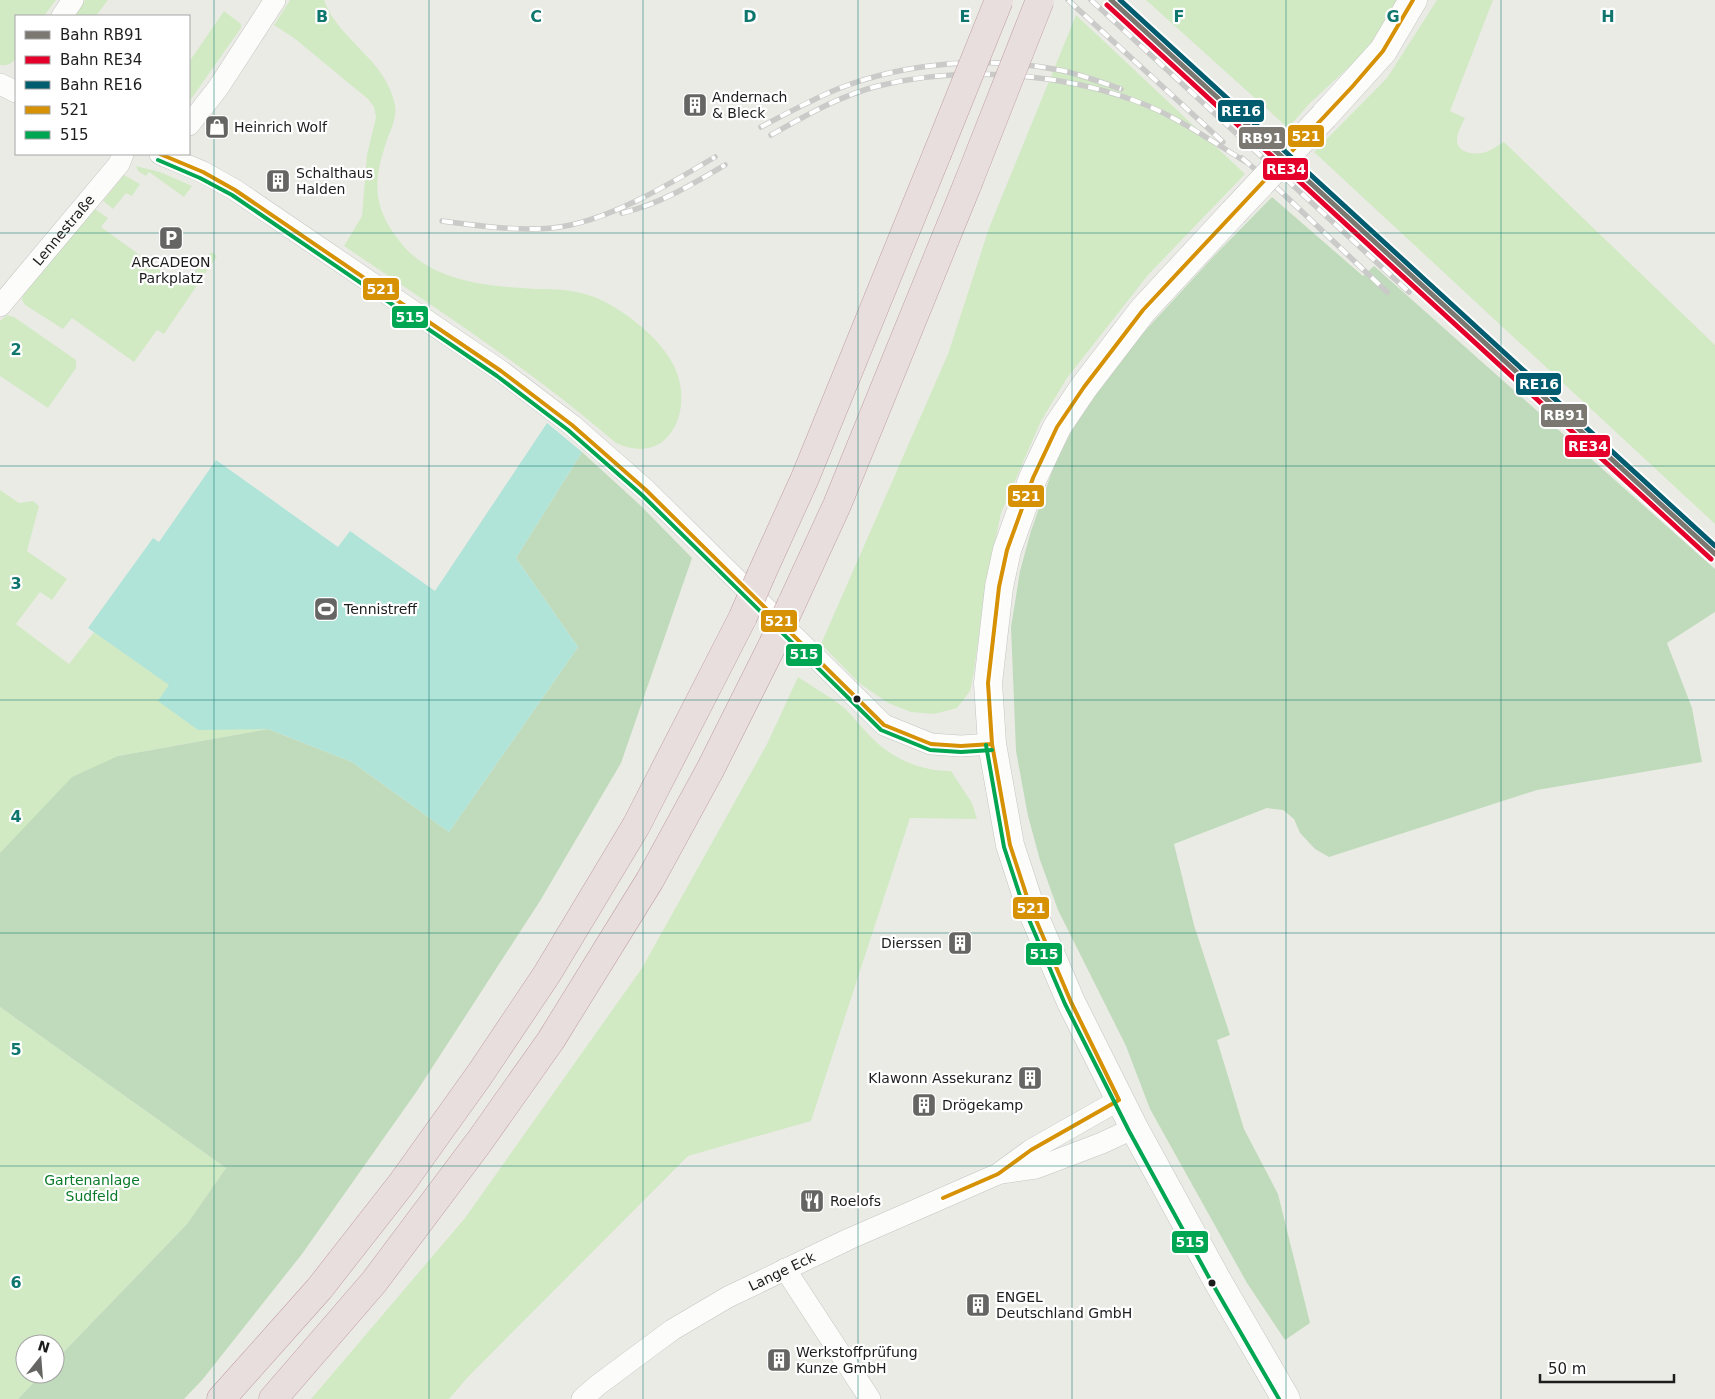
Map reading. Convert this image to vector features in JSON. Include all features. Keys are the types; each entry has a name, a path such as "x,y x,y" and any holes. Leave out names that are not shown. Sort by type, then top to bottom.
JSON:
{"highway":[{"path":"221,1399 319,1289 402,1183 480,1074 547,974 636,826 743,617 805,478 999,0"},
{"path":"274,1399 374,1282 479,1142 551,1040 650,880 711,768 773,644 837,505 1040,0"}],"street":[{"path":"63,15 73,0"},
{"path":"190,124 218,88 275,0"},
{"path":"1286,1399 1217,1280 1119,1100 1071,1002 1030,906 1010,845 992,744 988,683 999,587 1007,550 1033,478 1057,427 1084,387 1143,310 1383,50 1413,0"},
{"path":"0,84 15,92"},
{"name":"Lennestraße","path":"0,306 119,164 123,155"},
{"path":"167,155 203,172 267,212 493,366 572,425 646,490 884,725 932,744 961,746 992,744"},
{"name":"Lange Eck","path":"582,1399 672,1330 728,1297 785,1269 998,1174 1030,1150 1119,1100"},
{"name":"Lange Eck","path":"998,1174 1036,1168 1102,1143 1134,1128"},
{"path":"785,1269 870,1399"}],"green space":[{"path":"0,0 56,0 45,15 15,15 15,59 11,63 0,65"},
{"path":"85,0 108,0 97,15 75,15"},
{"path":"290,0 324,0 340,27 373,62 390,89 395,105 395,113 379,166 378,192 384,217 401,243 429,267 463,280 481,284 581,293 604,301 632,319 665,351 674,366 680,382 681,399 679,415 673,430 664,441 651,447 635,449 616,443 517,365 344,246 362,216 367,155 376,117 374,107 368,99 294,38 274,25"},
{"path":"1146,0 1400,0 1376,42 1310,103 1288,128"},
{"path":"1437,0 1493,0 1450,111 1465,118 1457,137 1460,148 1468,152 1482,153 1504,142 1715,345 1715,524 1314,152 1387,78"},
{"path":"224,11 241,24 241,28 190,101 190,61"},
{"path":"1076,15 1245,174 1148,275 1067,378 1041,421 1001,513 985,589 970,691 957,708 934,714 911,712 888,703 859,683 821,644 948,354 989,228"},
{"path":"136,166 160,172 192,186 184,197 149,172 146,176 138,171"},
{"path":"124,175 140,184 132,196 126,193 113,209 103,201"},
{"path":"1272,197 1363,276 1374,266 1715,569 1715,612 1667,643 1692,708 1702,762 1537,790 1329,857 1315,849 1300,833 1294,819 1283,810 1267,808 1174,844 1194,925 1230,1035 1217,1040 1244,1129 1278,1194 1310,1323 1285,1340 1247,1283 1150,1109 1126,1046 1058,910 1040,860 1028,816 1016,751 1011,627 1020,571 1031,531 1055,463 1088,400 1144,332"},
{"path":"95,209 108,218 101,227 184,287 205,257 212,252 217,256 164,334 157,330 134,362 72,318 63,329 25,305 22,300 22,297 56,253"},
{"path":"7,315 14,317 76,360 76,368 48,408 0,376 0,321"},
{"path":"582,452 640,505 692,558 621,763 540,901 417,1091 302,1254 203,1379 184,1399 18,1399 32,1384 65,1384 65,1351 187,1224 226,1168 0,1007 0,853 72,777 118,756 268,729 352,762 449,832 578,647 516,558"},
{"path":"0,490 19,503 33,501 39,506 27,551 67,579 52,600 40,592 16,624 69,664 94,632 170,685 198,729 268,729 118,756 0,853"},
{"path":"798,677 843,707 872,738 898,758 929,769 951,771 972,803 977,819 910,818 811,1121 688,1156 467,1378 449,1399 311,1399 465,1218 642,968 767,744"},
{"name":"Gartenanlage Sudfeld","path":"0,1007 226,1168 187,1224 65,1351 65,1334 15,1334 15,1384 32,1384 18,1399 0,1399"}],"shaded area":[{"name":"Tennistreff","path":"547,423 582,452 516,558 578,647 449,832 352,762 268,729 198,730 158,701 169,685 88,628 153,538 159,542 216,460 338,547 350,531 435,591"}],"railway":[{"path":"1068,0 1223,142"},
{"path":"1091,0 1409,292"},
{"path":"761,127 820,97 866,79 920,67 948,64 1004,63 1032,66 1075,74 1121,89"},
{"path":"771,135 836,101 878,86 940,76 1006,75 1072,83 1133,100 1177,120 1246,162"},
{"path":"442,221 525,229 572,225 594,219 636,201 715,157"},
{"path":"1242,158 1277,188 1387,292"},
{"path":"622,213 662,199 725,165"}],"rail line":[{"name":"RB91","path":"1111,0 1715,554"},
{"name":"RE16","path":"1120,0 1715,546"},
{"name":"RE34","path":"1107,5 1711,559"}],"transit line":[{"name":"521","path":"1119,1100 1071,1002 1030,906 1010,845 992,744 988,683 999,587 1007,550 1033,478 1057,427 1084,387 1143,310 1352,87 1383,51 1413,0"},
{"name":"521","path":"162,155 203,172 235,190 501,371 572,425 646,490 884,725 931,744 961,746 992,744"},
{"name":"515","path":"158,160 200,178 232,195 497,376 568,430 642,495 881,730 930,750 961,752 992,750"},
{"name":"515","path":"986,745 1004,847 1024,908 1065,1004 1129,1131 1212,1283 1279,1399"},
{"name":"521","path":"943,1198 998,1174 1031,1150 1119,1100"}],"place":[{"name":"Andernach & Bleck","path":"695,105"},
{"name":"Heinrich Wolf","path":"217,127"},
{"name":"Schalthaus Halden","path":"278,181"},
{"name":"ARCADEON Parkplatz","path":"171,238"},
{"name":"Tennistreff","path":"326,609"},
{"name":"Dierssen","path":"960,943"},
{"name":"Klawonn Assekuranz","path":"1030,1078"},
{"name":"Drögekamp","path":"924,1105"},
{"name":"Roelofs","path":"812,1201"},
{"name":"ENGEL Deutschland GmbH","path":"978,1305"},
{"name":"Werkstoffprüfung Kunze GmbH","path":"779,1360"}]}
